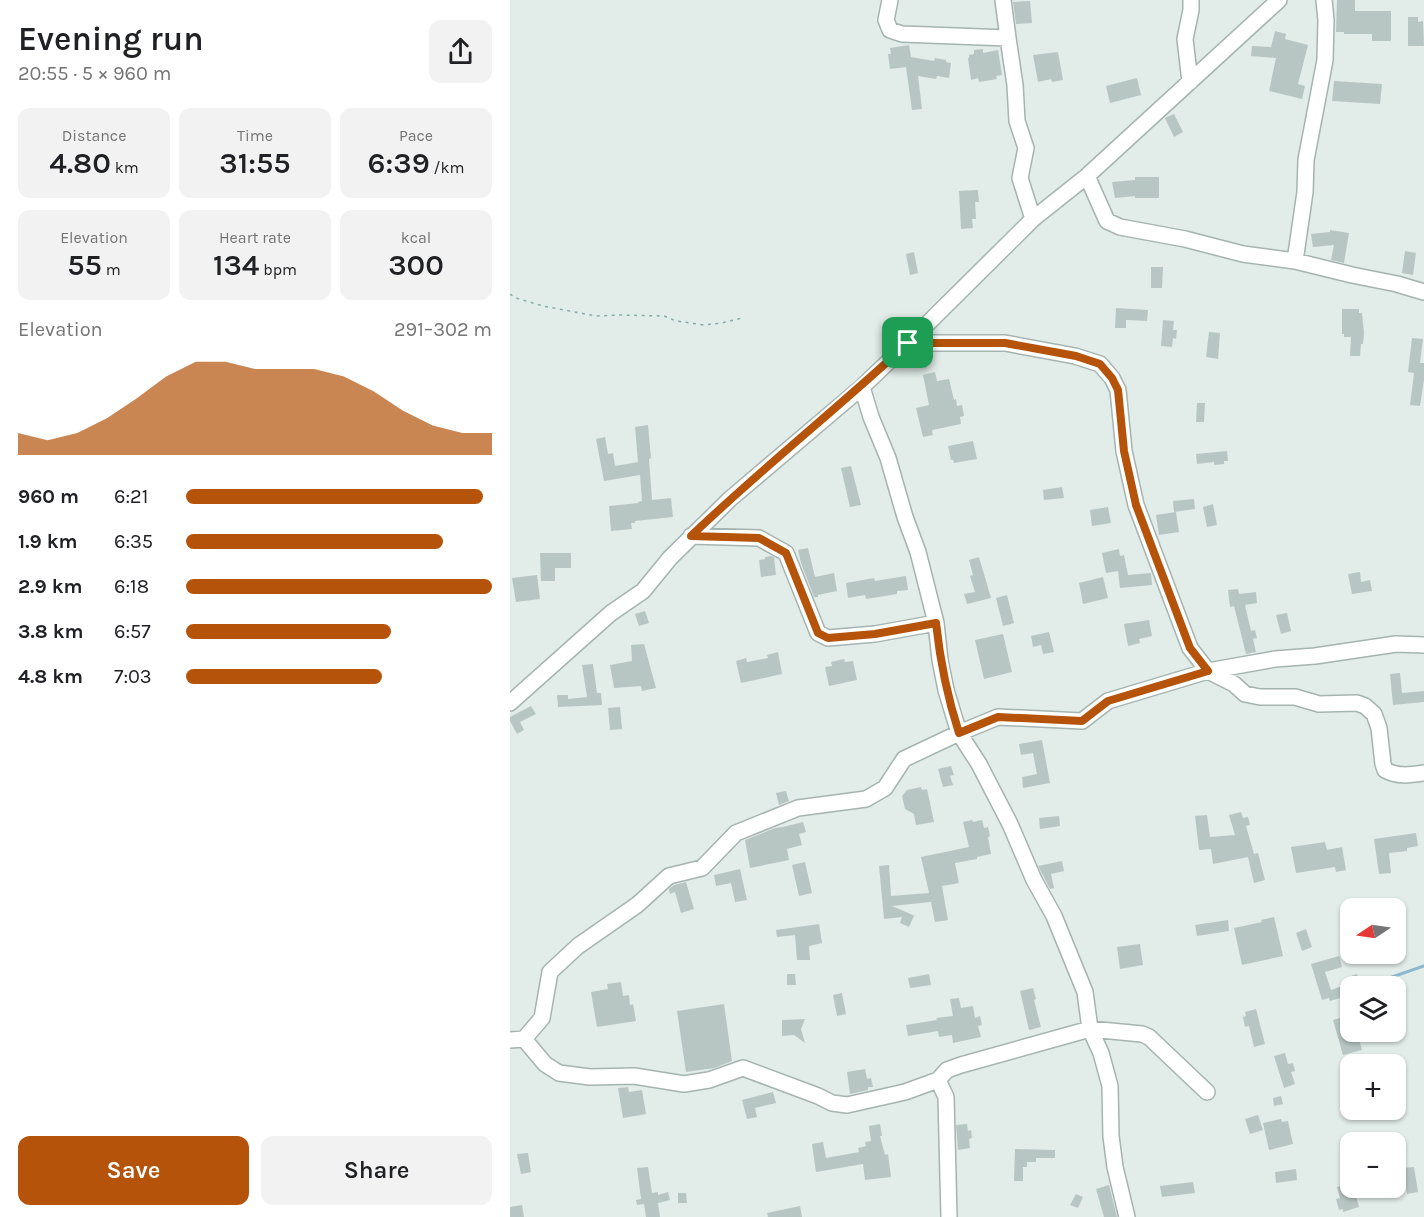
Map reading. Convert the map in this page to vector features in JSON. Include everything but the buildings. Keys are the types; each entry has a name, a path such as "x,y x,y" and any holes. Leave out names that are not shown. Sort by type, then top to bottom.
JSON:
{"street":[{"path":"890,0 886,20 890,30 902,34 1008,38"},
{"path":"1004,0 1015,85 1017,121 1026,148 1020,178 1033,219"},
{"path":"1190,82 1185,39 1191,0"},
{"path":"510,704 610,613 644,591 670,558 730,499 862,387 1033,219 1087,176 1279,0"},
{"path":"1295,261 1305,192 1306,160 1325,60 1324,0"},
{"path":"1087,176 1107,221 1120,227 1185,239 1243,254 1295,261 1424,292"},
{"path":"908,343 1005,343 1076,356 1100,364 1112,378 1118,390 1124,451 1136,505 1190,648 1208,671 1234,684 1245,694 1260,697 1295,697 1319,704 1357,703 1365,706 1374,714 1379,728 1385,770 1392,774 1407,776 1424,773"},
{"path":"862,387 888,458 918,552 936,623 946,690 959,733 979,764 1010,824 1034,880 1054,916 1085,992 1090,1029 1101,1053 1110,1086 1111,1136 1115,1167 1127,1217"},
{"path":"691,536 759,538 786,553 818,633 828,638 875,634 936,623"},
{"path":"1207,1092 1149,1036 1090,1029 961,1065 947,1070 938,1080 905,1092 848,1105 832,1103 743,1068 709,1080 684,1084 634,1076 590,1077 559,1073 544,1064 517,1039 542,1018 550,972 578,946 637,905 669,876 702,868 736,833 798,808 866,799 885,788 904,759 959,733 998,717 1082,721 1108,701 1208,671 1275,659 1315,657 1396,644 1424,645"},
{"path":"938,1080 946,1097 949,1217"}],"path":[{"path":"510,294 543,306 596,316 664,316 676,321 704,325 742,318"}],"waterway":[{"path":"1395,976 1424,966"}],"route":[{"path":"908,343 1005,343 1076,356 1100,364 1112,378 1118,390 1124,451 1136,505 1190,648 1208,671 1108,701 1082,721 998,717 959,733 946,690 936,623 875,634 828,638 818,633 786,553 759,538 691,536 730,499 862,387 908,343"}]}
